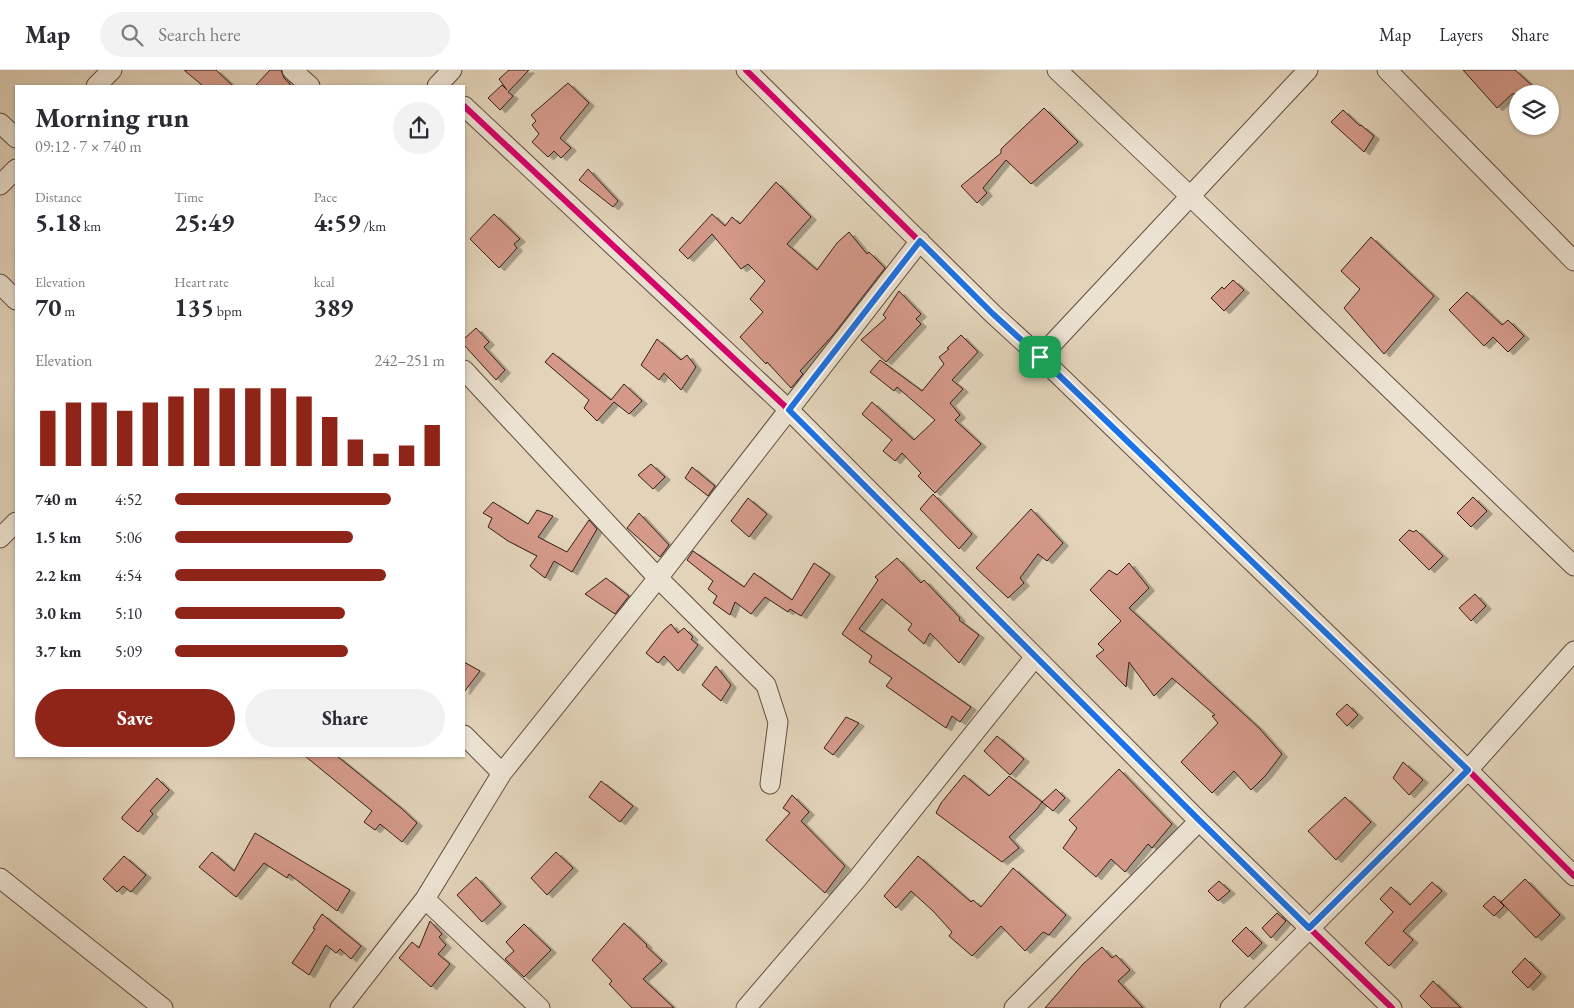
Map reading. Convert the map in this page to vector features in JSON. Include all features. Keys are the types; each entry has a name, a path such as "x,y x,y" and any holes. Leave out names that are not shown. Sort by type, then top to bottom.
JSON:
{"street":[{"path":"292,70 309,85"},
{"path":"746,70 993,314 1040,357 1468,770 1574,876"},
{"path":"1057,70 1574,566"},
{"path":"1040,357 1308,70"},
{"path":"1387,70 1574,261"},
{"path":"465,107 789,410 1199,820 1392,1008"},
{"path":"0,123 15,137"},
{"path":"0,185 15,170"},
{"path":"340,1008 425,899 502,773 658,578 920,241"},
{"path":"0,284 15,299"},
{"path":"465,371 658,578 766,685 778,722 770,784"},
{"path":"0,538 15,523"},
{"path":"1230,1008 1468,770 1574,651"},
{"path":"746,1008 857,879 1035,657"},
{"path":"465,736 502,773"},
{"path":"1014,1008 1199,820"},
{"path":"0,878 163,1008"},
{"path":"425,899 540,1008"}],"building":[{"path":"184,70 216,70 232,85 202,85"},
{"path":"270,70 281,70 284,78 290,84 290,85 256,85"},
{"path":"509,70 529,70 508,92 513,96 500,110 488,98 502,85 507,90 499,79"},
{"path":"1463,70 1515,70 1531,85 1509,85 1509,97 1497,108"},
{"path":"568,83 589,103 560,138 571,148 561,158 554,151 548,157 532,142 539,134 532,125 536,121 531,115"},
{"path":"1044,108 1078,142 1031,184 1006,160 983,188 987,193 977,203 961,186 1001,153 1001,149"},
{"path":"1343,110 1374,136 1364,152 1331,122"},
{"path":"588,169 618,201 613,207 579,180"},
{"path":"776,182 811,217 787,244 817,270 837,243 849,232 867,254 869,252 885,268 833,335 800,371 803,374 791,388 740,337 763,312 750,299 765,281 748,264 741,269 712,234 688,259 679,250 712,214 725,226 732,217 740,224"},
{"path":"494,214 520,239 514,244 517,248 499,268 470,239"},
{"path":"1371,237 1434,296 1384,354 1344,308 1360,289 1341,271"},
{"path":"1233,280 1244,290 1224,311 1211,298 1222,287 1224,289"},
{"path":"899,291 921,314 916,319 921,324 886,362 861,340 886,318 883,315"},
{"path":"1467,292 1502,325 1508,320 1524,336 1508,352 1493,337 1484,346 1449,310"},
{"path":"476,328 489,342 484,347 505,370 496,380 465,346 465,338"},
{"path":"961,335 978,352 952,380 963,389 950,403 960,415 955,420 981,444 935,493 918,476 921,473 902,453 895,461 883,451 892,440 862,414 872,402 914,440 935,420 897,387 894,391 870,372 880,360 922,391 944,364 939,357"},
{"path":"657,339 681,360 687,355 696,367 681,390 664,373 659,380 641,365"},
{"path":"553,353 611,400 624,384 642,401 629,414 614,402 597,421 584,408 589,400 545,362"},
{"path":"651,464 665,477 653,489 638,475"},
{"path":"692,467 715,486 708,496 685,478"},
{"path":"933,494 972,534 959,549 920,509"},
{"path":"1473,497 1487,511 1471,527 1457,513"},
{"path":"748,498 767,514 749,537 731,521"},
{"path":"493,502 528,524 537,510 553,516 538,537 567,552 589,520 597,529 572,572 554,561 545,578 530,566 537,556 508,541 488,527 492,518 483,513"},
{"path":"1031,509 1063,543 1047,561 1038,554 1020,578 1024,583 1008,598 976,568"},
{"path":"639,513 669,545 660,557 627,528"},
{"path":"1409,530 1414,532 1416,530 1443,556 1429,570 1399,540"},
{"path":"693,551 744,587 754,573 792,600 814,563 830,574 801,616 790,609 788,612 765,597 751,614 735,602 730,615 713,603 717,596 708,589 713,581 687,560"},
{"path":"897,558 921,583 924,580 960,618 959,620 979,635 959,663 930,633 924,644 908,630 912,624 882,599 859,629 971,707 960,722 952,716 946,728 886,686 892,678 869,662 872,656 842,634 878,580 875,577"},
{"path":"1129,563 1149,588 1129,608 1259,728 1282,754 1266,775 1251,790 1234,771 1212,793 1181,762 1218,723 1212,716 1215,715 1172,678 1154,696 1129,662 1126,687 1096,656 1104,650 1098,644 1121,621 1090,590 1109,570 1117,575"},
{"path":"606,578 629,596 615,614 585,594"},
{"path":"1475,594 1486,606 1471,621 1459,608"},
{"path":"671,624 678,633 684,628 693,637 691,639 698,645 678,671 664,656 658,663 646,653"},
{"path":"465,663 480,671 465,691"},
{"path":"716,666 731,685 721,701 702,685"},
{"path":"1347,704 1358,715 1347,726 1336,714"},
{"path":"846,717 859,723 833,755 824,748"},
{"path":"997,736 1024,759 1010,775 984,751"},
{"path":"306,757 338,757 417,823 402,842 380,824 375,830 364,822 372,811"},
{"path":"1403,762 1423,780 1409,795 1393,778"},
{"path":"1119,769 1172,824 1152,848 1148,844 1125,872 1111,859 1096,877 1063,848 1077,828 1069,820"},
{"path":"964,775 989,796 1009,776 1042,802 1009,837 1019,848 1002,862 936,813 941,803"},
{"path":"157,778 169,790 150,811 153,814 138,832 122,817"},
{"path":"601,781 633,806 620,822 589,797"},
{"path":"1056,789 1065,798 1053,811 1042,802"},
{"path":"792,795 809,812 801,821 845,866 825,893 766,840 790,813 783,808"},
{"path":"1345,797 1371,822 1336,860 1308,831"},
{"path":"255,833 350,890 337,911 289,874 287,878 264,863 236,897 199,867 212,852 234,871"},
{"path":"556,852 573,868 547,895 531,878"},
{"path":"124,856 146,875 131,892 123,886 117,892 103,879"},
{"path":"918,856 971,902 973,900 981,907 1013,868 1066,915 1049,935 1043,932 1025,951 1001,926 972,956 949,936 952,932 911,891 896,908 884,896"},
{"path":"476,877 501,904 482,922 457,895"},
{"path":"1525,879 1560,915 1536,938 1501,902"},
{"path":"1219,881 1230,891 1218,901 1208,891"},
{"path":"1432,882 1442,891 1403,931 1413,940 1389,966 1365,943 1393,912 1380,899 1391,887 1410,905"},
{"path":"1494,896 1504,906 1494,916 1483,906"},
{"path":"1277,913 1286,921 1271,938 1262,928"},
{"path":"322,914 361,946 351,959 340,949 336,953 326,945 309,975 292,963 315,929 313,928"},
{"path":"430,921 442,934 439,937 446,945 438,954 450,964 431,987 399,958 412,942 419,948"},
{"path":"624,923 662,961 643,979 674,1008 632,1008 609,984 612,981 592,960"},
{"path":"524,924 551,950 524,977 505,959 514,951 506,942"},
{"path":"1246,927 1262,943 1248,957 1232,941"},
{"path":"1102,947 1112,958 1116,955 1130,970 1118,981 1143,1008 1045,1008 1083,964"},
{"path":"1525,958 1541,974 1528,988 1512,972"},
{"path":"1433,981 1461,1008 1432,1008 1420,996"}],"cycle path":[{"path":"746,70 993,314 1040,357 1468,770 1574,876"},
{"path":"465,107 789,410 1199,821 1392,1008"}],"route":[{"path":"920,241 993,314 1040,357 1468,770 1309,928 789,410 920,241"}]}
